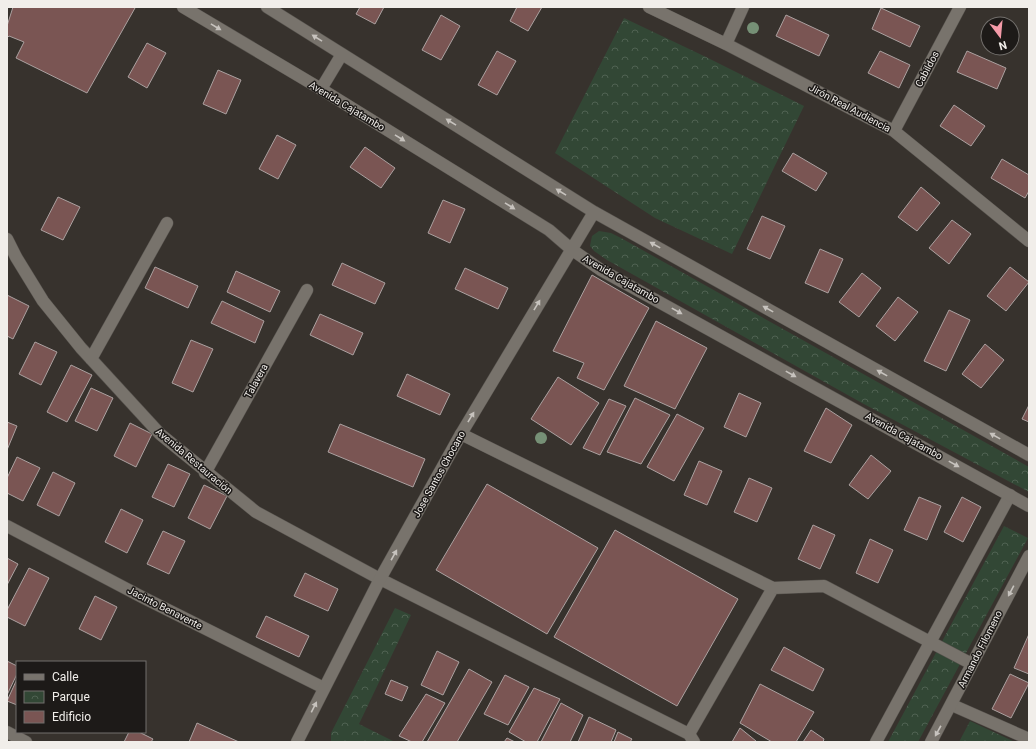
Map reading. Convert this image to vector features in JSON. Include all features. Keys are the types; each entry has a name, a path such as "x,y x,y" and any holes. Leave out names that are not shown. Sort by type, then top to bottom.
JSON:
{"street":[{"name":"Avenida Cajatambo","path":"183,7 321,89 549,230 571,249 601,270 1029,506"},
{"path":"267,7 594,212 1029,455"},
{"name":"Jirón Real Audiencia","path":"649,7 726,44 894,131 1029,241"},
{"path":"726,44 743,7"},
{"name":"Cabildos","path":"894,131 960,7"},
{"path":"321,89 342,54"},
{"name":"Jose Santos Chocano","path":"296,742 380,579 461,434 594,212"},
{"path":"91,359 167,223"},
{"name":"Avenida Restauración","path":"7,239 16,257 43,301 91,359 160,434 256,512 380,579 692,738"},
{"name":"Talavera","path":"205,472 307,290"},
{"path":"461,434 773,588 824,586 972,664"},
{"path":"876,742 1010,495"},
{"name":"Jacinto Benavente","path":"7,526 142,597 324,688"},
{"name":"Armando Filomeno","path":"931,742 952,705 1029,556"},
{"path":"692,738 773,588"},
{"path":"952,705 1029,739"},
{"path":"7,732 26,742"}],"green space":[{"path":"624,18 804,106 732,254 655,218 555,153"},
{"path":"599,231 611,233 621,238 1029,467 1029,492 862,403 607,260 594,251 590,246 592,236"},
{"path":"1004,526 1028,538 918,742 888,742"},
{"path":"395,608 411,615 359,724 395,742 331,742 331,733"},
{"path":"970,721 1015,742 959,742"}],"building":[{"path":"13,7 135,8 87,93 16,58 24,42 9,36 7,38 7,26"},
{"path":"360,7 384,7 375,24 356,14"},
{"path":"517,7 542,7 528,31 510,21"},
{"path":"881,8 920,26 910,47 872,29"},
{"path":"441,15 460,26 441,60 422,50"},
{"path":"786,15 829,35 819,56 776,36"},
{"path":"147,43 166,53 147,88 128,77"},
{"path":"497,51 516,61 497,95 478,85"},
{"path":"880,51 910,65 899,88 868,73"},
{"path":"967,51 1006,68 997,89 957,72"},
{"path":"218,70 241,80 226,114 203,104"},
{"path":"954,105 985,126 971,146 940,126"},
{"path":"277,135 296,145 278,179 259,169"},
{"path":"365,147 395,168 381,188 350,167"},
{"path":"793,153 827,173 816,191 782,171"},
{"path":"1002,159 1029,175 1029,191 1025,198 991,178"},
{"path":"921,187 940,203 917,231 898,217"},
{"path":"58,197 80,207 63,240 41,230"},
{"path":"443,200 465,209 450,243 428,233"},
{"path":"762,216 785,226 770,259 747,249"},
{"path":"952,220 971,234 949,264 929,248"},
{"path":"820,249 843,259 828,293 805,283"},
{"path":"342,263 385,283 375,304 332,285"},
{"path":"155,267 198,286 188,308 145,288"},
{"path":"1010,267 1029,282 1006,311 987,296"},
{"path":"465,268 508,288 498,309 455,289"},
{"path":"236,271 280,291 270,312 227,292"},
{"path":"862,273 881,288 859,317 839,302"},
{"path":"592,275 649,308 604,390 577,378 584,363 553,351"},
{"path":"7,295 29,306 13,339 7,336"},
{"path":"898,297 918,312 895,341 876,326"},
{"path":"222,301 264,321 255,343 211,323"},
{"path":"949,310 970,320 946,371 924,361"},
{"path":"320,314 363,333 353,355 310,335"},
{"path":"656,321 707,348 675,409 624,386"},
{"path":"191,340 213,349 193,392 172,383"},
{"path":"35,342 57,352 41,385 19,374"},
{"path":"985,344 1004,360 981,388 962,374"},
{"path":"71,365 92,375 67,422 47,412"},
{"path":"407,374 450,394 440,415 397,396"},
{"path":"558,377 599,403 571,445 531,419"},
{"path":"91,388 113,398 97,431 75,421"},
{"path":"739,393 761,403 746,437 724,427"},
{"path":"635,398 670,415 641,464 607,452"},
{"path":"609,399 626,406 600,455 583,448"},
{"path":"1029,405 1029,422 1022,419"},
{"path":"826,408 852,425 831,463 804,451"},
{"path":"677,414 704,428 674,481 647,467"},
{"path":"7,422 17,426 7,450"},
{"path":"130,423 152,434 136,467 114,456"},
{"path":"340,424 425,459 413,487 328,452"},
{"path":"871,455 891,471 868,499 849,485"},
{"path":"17,457 40,468 23,501 7,493 7,478"},
{"path":"699,461 722,471 707,505 684,495"},
{"path":"168,464 190,474 174,507 152,497"},
{"path":"53,472 75,483 59,516 37,505"},
{"path":"749,478 772,488 757,522 734,512"},
{"path":"487,484 598,548 547,634 436,570"},
{"path":"204,485 227,496 210,529 188,518"},
{"path":"919,497 941,506 927,540 904,530"},
{"path":"962,497 981,507 963,542 944,532"},
{"path":"121,509 143,520 127,553 105,542"},
{"path":"813,525 835,535 820,569 798,559"},
{"path":"615,530 738,599 677,706 554,637"},
{"path":"163,531 185,541 169,574 147,564"},
{"path":"870,539 893,550 878,583 856,573"},
{"path":"7,558 18,564 7,585"},
{"path":"29,568 49,578 25,626 7,617 7,610"},
{"path":"305,573 338,589 328,611 294,596"},
{"path":"95,596 117,607 101,640 79,629"},
{"path":"266,616 309,636 299,657 256,637"},
{"path":"1029,634 1029,674 1014,668"},
{"path":"784,647 824,669 813,691 771,670"},
{"path":"437,651 459,662 443,695 421,685"},
{"path":"7,661 16,666 16,676 7,695"},
{"path":"469,669 492,682 457,742 427,742"},
{"path":"1010,674 1029,683 1011,718 992,709"},
{"path":"505,675 529,687 508,725 484,714"},
{"path":"391,680 408,687 402,701 385,694"},
{"path":"16,681 16,705 7,701"},
{"path":"760,684 814,712 796,742 772,742 740,723"},
{"path":"534,688 560,699 537,742 526,742 509,732"},
{"path":"426,694 445,703 422,742 412,742 399,736"},
{"path":"561,703 583,715 570,742 541,742"},
{"path":"589,717 616,730 611,742 578,742"},
{"path":"197,723 239,742 189,742"},
{"path":"740,728 756,741 756,742 732,742"},
{"path":"811,730 824,739 823,742 803,742"},
{"path":"618,732 632,739 630,742 614,742"},
{"path":"128,733 141,733 153,739 151,742 124,742"},
{"path":"507,738 515,742 504,742"}]}
